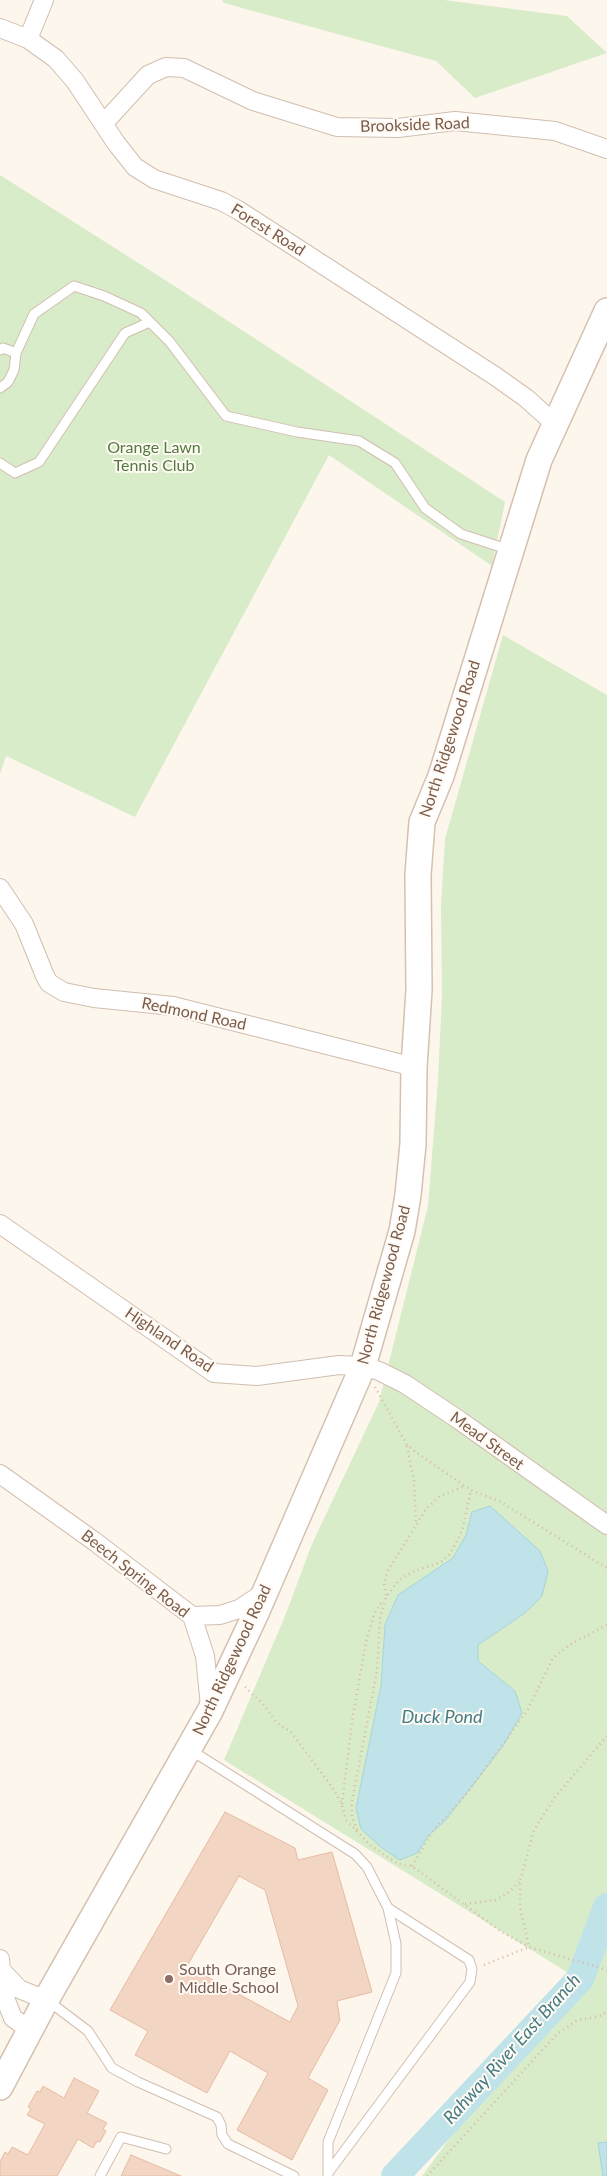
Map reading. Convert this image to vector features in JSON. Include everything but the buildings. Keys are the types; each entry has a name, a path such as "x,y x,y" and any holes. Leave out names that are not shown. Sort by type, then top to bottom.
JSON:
{"street":[{"path":"28,39 44,0"},
{"name":"Forest Road","path":"0,28 28,39 56,58 75,81 135,167 154,179 221,201 238,210 495,376 526,398 555,424"},
{"name":"Brookside Road","path":"104,123 148,75 166,67 184,68 253,101 337,127 398,128 455,121 555,131 607,149"},
{"name":"North Ridgewood Road","path":"0,2087 46,2000 210,1711 265,1591 363,1366 402,1231 408,1195 413,1144 414,1067 419,990 418,875 422,822 441,776 539,460 607,310"},
{"name":"Redmond Road","path":"0,888 24,924 45,976 50,983 64,992 94,998 173,1006 414,1067"},
{"name":"Highland Road","path":"0,1224 214,1373 233,1376 257,1376 339,1365 363,1366"},
{"name":"Mead Street","path":"363,1366 379,1371 405,1384 607,1525"},
{"name":"Beech Spring Road","path":"0,1474 94,1541 192,1616 205,1656 209,1677 210,1711"},
{"path":"192,1616 220,1615 239,1609 265,1591"},
{"path":"1,1965 19,1989 46,2000"},
{"path":"1,1965 3,1993 13,2018 30,2030"}],"lane":[{"path":"0,388 8,382 11,376 16,353 34,314 74,286 104,296 141,313 170,342 226,416 297,432 359,441 395,463 425,508 446,524 461,534 511,550"},
{"path":"0,463 15,473 39,462 125,334 150,322"},
{"path":"0,350 3,348 16,353"},
{"path":"189,1749 355,1854 371,1874 388,1908 396,1944 396,1972 328,2142 328,2175"},
{"path":"328,2175 470,1982 472,1970 469,1960 388,1908"},
{"path":"46,2000 88,2031 112,2068 138,2082 217,2117 221,2125 222,2135 228,2144 294,2176"},
{"path":"100,2176 120,2137 166,2149"}],"path":[{"path":"363,1366 407,1445 414,1481 416,1523"},
{"path":"407,1445 464,1486 499,1501 607,1568"},
{"path":"358,1834 352,1817 352,1800 377,1671 380,1618 386,1596 384,1583 387,1572 426,1509 440,1496 464,1486"},
{"path":"342,1808 353,1715 366,1642 374,1614 399,1580 412,1572 441,1562 450,1554 462,1531 471,1490"},
{"path":"412,1866 432,1832 468,1792 527,1711 553,1658 569,1645 607,1624"},
{"path":"245,1687 263,1704 277,1723 291,1732 322,1771 342,1808 346,1820 358,1834 389,1859 412,1866 500,1931 529,1948 607,1970"},
{"path":"529,1948 520,1907 520,1881 534,1830 555,1797 607,1736"},
{"path":"464,1904 496,1900 508,1893 520,1881"},
{"path":"472,1970 529,1948"},
{"path":"427,2176 557,2034 576,2021 602,2015 607,2010"}],"green space":[{"path":"222,0 444,0 567,16 607,53 475,98 436,61 224,3"},
{"name":"Orange Lawn Tennis Club","path":"0,175 173,285 505,502 492,566 329,455 135,817 6,756 0,774"},
{"path":"503,635 607,695 607,2176 422,2176 570,1974 224,1760 285,1616 312,1544 379,1402 428,1206 438,1080 442,996 441,905 445,839","holes":["472,1512 525,1613 478,1645 478,1661 515,1691 522,1713 503,1746 445,1821 429,1835 417,1853 356,1808 381,1686 385,1625 398,1595 453,1558 466,1535"]}],"water":[{"name":"Duck Pond","path":"490,1506 540,1551 548,1571 542,1596 525,1613 478,1645 478,1661 515,1691 522,1713 503,1746 445,1821 429,1835 417,1853 400,1860 382,1848 361,1829 356,1808 381,1686 385,1625 398,1595 453,1558 466,1535 472,1512"},
{"path":"607,2142 607,2176 603,2176 598,2143"}],"waterway":[{"name":"Rahway River East Branch","path":"395,2176 580,1979 607,1907"}],"place":[{"name":"South Orange Middle School","path":"169,1979"}]}
